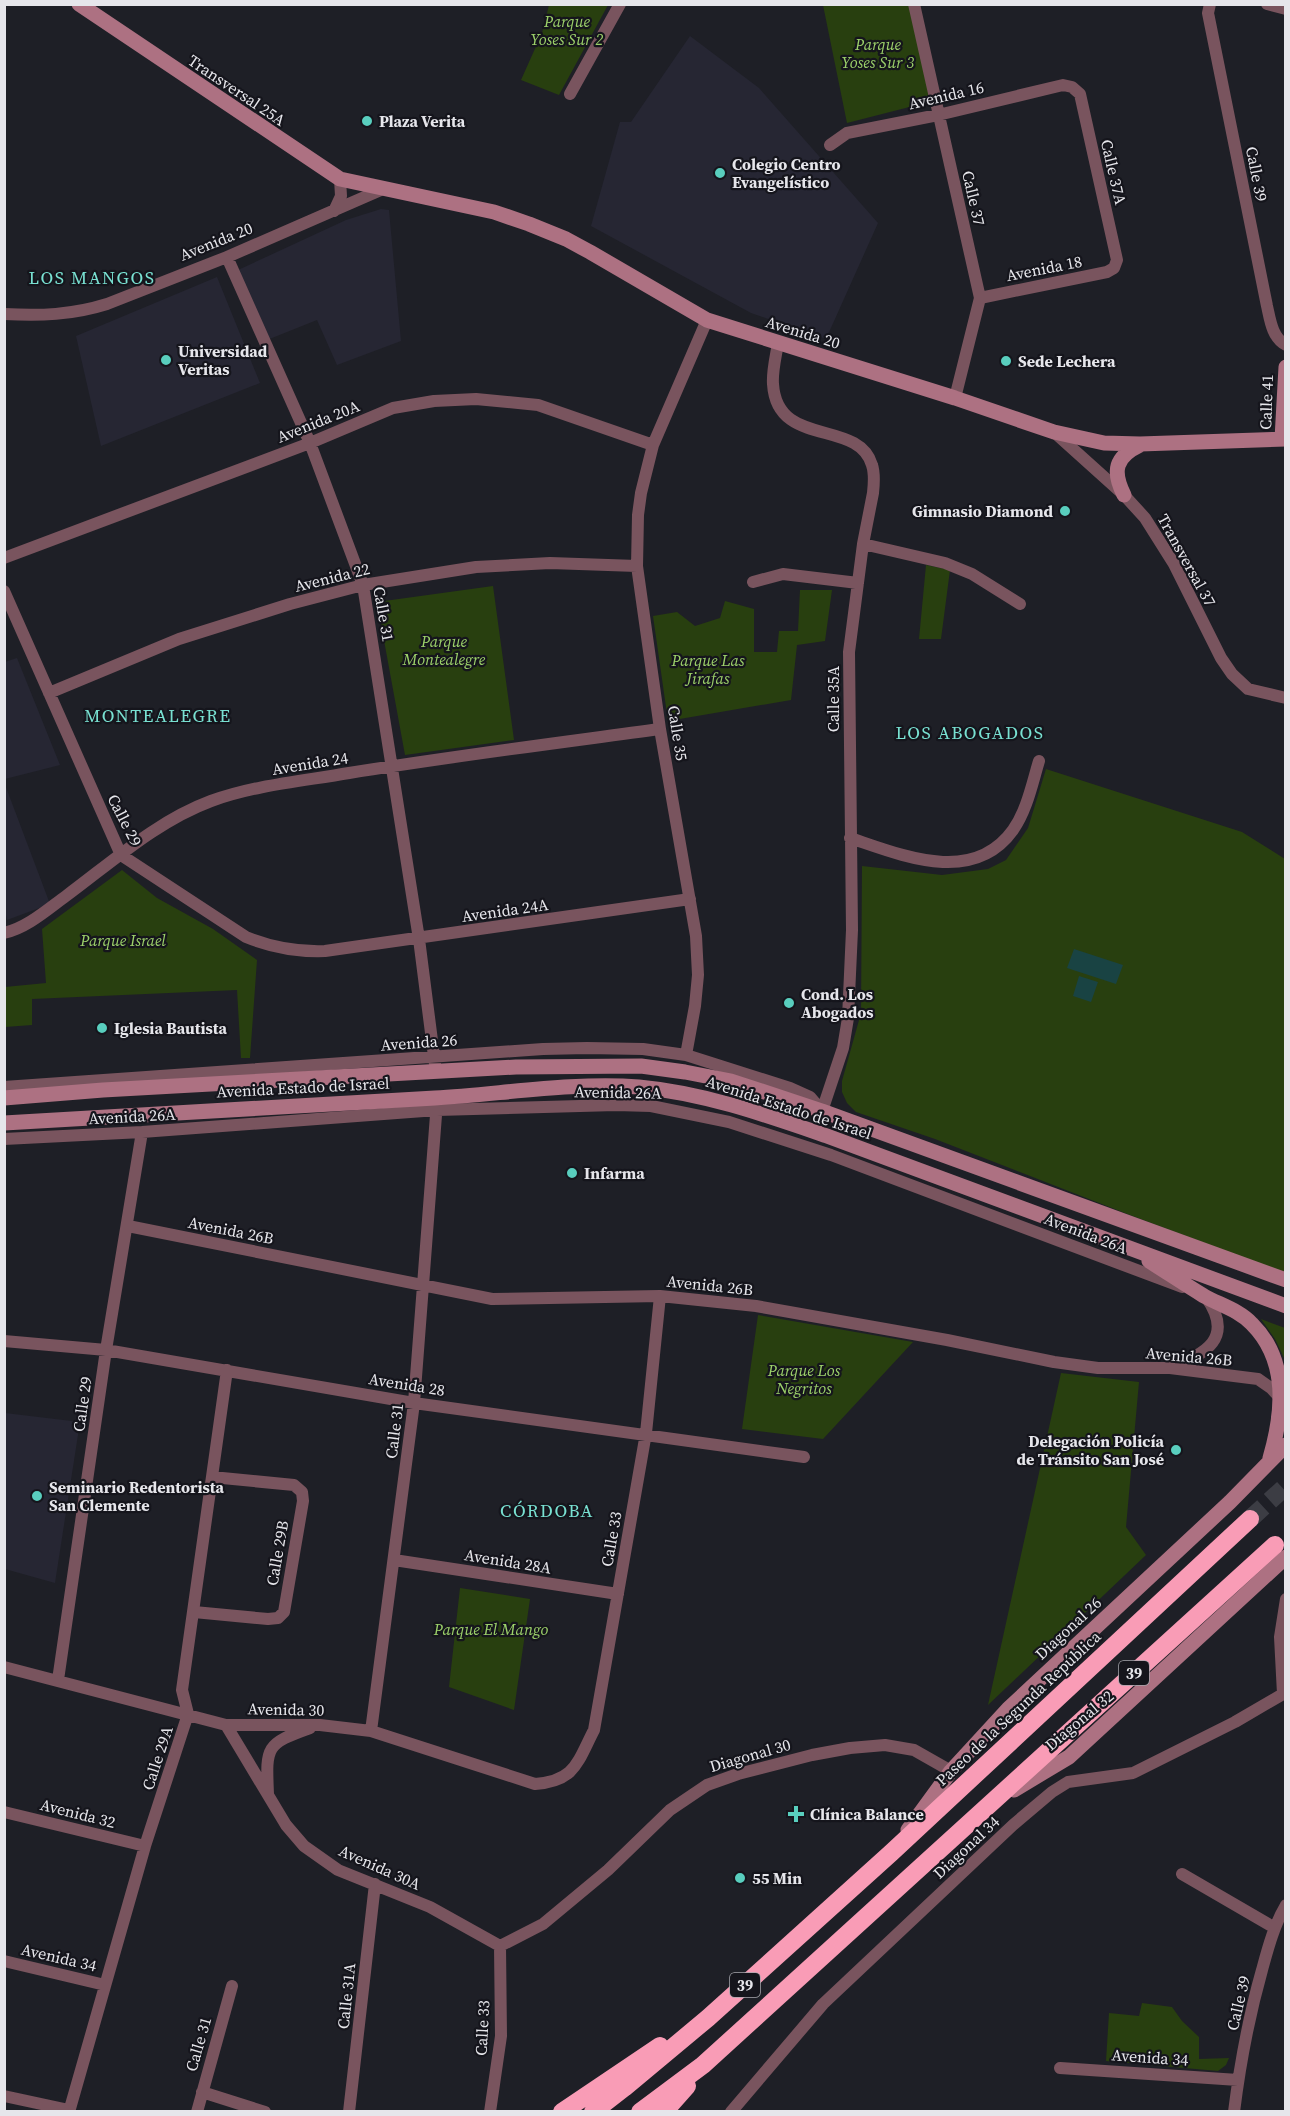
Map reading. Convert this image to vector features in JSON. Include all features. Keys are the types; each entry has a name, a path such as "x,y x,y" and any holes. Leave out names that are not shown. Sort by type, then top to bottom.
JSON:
{"highway":[{"name":"Paseo de la Segunda República","path":"593,2112 708,2018 891,1853 1250,1519"},
{"name":"39","path":"640,2112 703,2065 993,1802 1280,1551"},
{"path":"562,2112 646,2055 708,2018"},
{"path":"664,2112 703,2065"}],"main road":[{"name":"Transversal 25A","path":"84,6 340,179 383,189"},
{"name":"Avenida 20","path":"383,189 494,212 529,224 566,239 707,320 955,398 1054,432 1104,443 1284,439"},
{"name":"Calle 41","path":"1284,439 1286,367"},
{"path":"1124,495 1116,479 1117,466 1128,450 1140,444"},
{"name":"Avenida Estado de Israel","path":"12,1097 202,1085 436,1064 516,1067 640,1066 731,1081 822,1111 1286,1280"},
{"path":"167,1076 202,1085"},
{"path":"12,1097 60,1083"},
{"name":"Avenida Estado de Israel","path":"4,1123 437,1104 594,1086 638,1087 685,1093 759,1112 1119,1242 1286,1306"},
{"path":"1119,1242 1206,1296 1239,1313 1252,1324 1264,1340 1279,1374 1281,1399 1278,1431 1268,1463"},
{"name":"Diagonal 26","path":"891,1853 951,1771 1008,1709 1230,1502 1286,1445"}],"street":[{"path":"570,94 620,4"},
{"name":"Calle 37","path":"914,4 980,298 955,398"},
{"name":"Calle 39","path":"1210,4 1208,13 1267,306 1275,334 1280,342 1286,345"},
{"path":"1267,4 1286,9"},
{"name":"Avenida 16","path":"830,145 847,133 938,115 1063,85 1072,87"},
{"name":"Calle 37A","path":"1072,87 1080,94 1117,260 1114,268"},
{"path":"334,211 341,196 340,179"},
{"name":"Avenida 20","path":"4,314 48,316 89,310 227,257 383,189"},
{"name":"Calle 31","path":"227,257 310,442 363,585 419,939 436,1064"},
{"name":"Avenida 18","path":"980,298 1107,272 1114,268"},
{"name":"Calle 35","path":"686,1055 698,975 696,936 660,729 637,566 638,515 640,493 653,446 707,320"},
{"name":"Calle 35A","path":"778,343 773,384 778,404 784,414 802,427 858,445 870,459 874,477 849,652 852,930 848,1018 843,1048 822,1111"},
{"name":"Avenida 20A","path":"4,558 310,442 393,408 434,400 476,399 538,405 653,446"},
{"name":"Transversal 37","path":"1054,432 1124,495 1145,518 1174,564 1221,658 1232,674 1248,689 1286,699"},
{"path":"863,544 945,563 972,574 1020,604"},
{"name":"Avenida 22","path":"49,693 179,639 290,604 363,585 476,567 550,563 637,566"},
{"path":"753,582 783,574 858,583"},
{"name":"Calle 29","path":"4,591 121,855 246,937 291,950 325,951"},
{"name":"Avenida 24","path":"4,933 15,931 178,816 211,801 248,790 392,766 660,729"},
{"path":"850,838 896,853 933,861 961,862 975,858 990,851 1013,830 1025,809 1039,761"},
{"name":"Avenida 24A","path":"325,951 690,899"},
{"name":"Avenida 26","path":"4,1087 167,1076 436,1064 587,1048 643,1049 686,1055 790,1088 810,1097 822,1111"},
{"name":"Calle 31","path":"370,1731 414,1403 437,1104"},
{"name":"Avenida 26A","path":"4,1139 142,1132 437,1104 651,1106 729,1122 831,1155 1206,1296"},
{"name":"Calle 29","path":"58,1680 106,1350 142,1132"},
{"name":"Avenida 26B","path":"128,1227 492,1299 660,1296 756,1306 947,1340 1054,1362 1098,1368 1170,1368 1258,1379 1281,1399"},
{"name":"Calle 33","path":"564,1778 575,1766 594,1730 646,1433 660,1296"},
{"path":"1170,1368 1192,1360 1215,1341 1218,1327 1216,1315 1206,1296"},
{"name":"Avenida 28","path":"4,1341 106,1350 414,1403 804,1456"},
{"name":"Calle 29A","path":"69,2111 145,1846 188,1714 182,1690 227,1370"},
{"name":"Calle 29B","path":"194,1612 268,1619 278,1618 284,1612 303,1501 302,1492 294,1485 212,1477"},
{"name":"Avenida 28A","path":"394,1560 618,1594"},
{"path":"1284,1695 1280,1637 1286,1599"},
{"name":"Avenida 30","path":"4,1667 226,1725 320,1725 370,1731 535,1784 550,1783 564,1778"},
{"name":"Diagonal 34","path":"731,2112 823,2004 1013,1825 1052,1792 1068,1782 1133,1773 1284,1695"},
{"name":"Avenida 30A","path":"226,1725 286,1825 304,1846 338,1870 430,1907 500,1946"},
{"name":"Avenida 30A","path":"268,1795 267,1764 272,1747 284,1737 320,1725"},
{"name":"Diagonal 30","path":"500,1946 543,1923 608,1870 670,1810 707,1785 738,1773 812,1755 885,1745 914,1750 951,1771"},
{"name":"Avenida 32","path":"4,1812 145,1846"},
{"path":"1182,1874 1275,1928"},
{"name":"Calle 31A","path":"349,2112 375,1884"},
{"name":"Calle 39","path":"1234,2112 1253,2001 1275,1928 1286,1905"},
{"name":"Calle 33","path":"490,2112 501,2036 500,1946"},
{"name":"Avenida 34","path":"4,1961 105,1985"},
{"name":"Calle 31","path":"197,2112 232,1986"},
{"name":"Avenida 34","path":"1060,2068 1238,2080"},
{"path":"202,2092 260,2108 265,2112"},
{"path":"4,2096 69,2111"}],"shaded area":[{"name":"Colegio Centro Evangelístico","path":"690,36 759,88 878,223 826,339 751,313 591,226 620,122 631,122"},
{"name":"Universidad Veritas","path":"381,209 389,210 401,341 337,365 317,320 267,340 238,270 346,220"},
{"name":"Universidad Veritas","path":"217,277 260,383 101,446 76,336"},
{"path":"17,658 60,765 5,779 5,662"},
{"path":"4,782 50,904 7,920 4,906"},
{"path":"1074,949 1123,965 1116,984 1067,968"},
{"path":"1079,976 1098,982 1091,1002 1073,996"},
{"name":"Seminario Redentorista San Clemente","path":"5,1413 80,1422 55,1583 5,1569"}],"green space":[{"name":"Parque Yoses Sur 3","path":"909,4 929,96 925,103 847,123 823,5"},
{"name":"Parque Yoses Sur 2","path":"549,5 608,5 559,95 521,80 542,33"},
{"path":"926,565 950,570 941,639 919,639"},
{"name":"Parque Montealegre","path":"493,586 514,740 405,755 377,602"},
{"name":"Parque Las Jirafas","path":"800,590 832,590 825,641 797,645 791,700 668,721 653,616 677,612 695,626 720,618 725,601 754,609 754,652 777,652 779,631 798,631"},
{"path":"1046,769 1242,832 1285,859 1285,1273 935,1139 856,1112 847,1103 842,1092 842,1081 861,1013 862,866 942,875 988,869 1006,860 1028,828"},
{"name":"Parque Israel","path":"122,870 157,898 213,929 257,960 250,1058 241,1058 237,990 32,999 32,1025 5,1027 5,987 46,983 42,929"},
{"name":"Parque Los Negritos","path":"758,1315 913,1342 823,1439 742,1429"},
{"path":"1261,1319 1285,1328 1285,1360 1275,1339"},
{"path":"1061,1373 1139,1382 1126,1527 1146,1555 988,1705"},
{"name":"Parque El Mango","path":"460,1588 530,1599 514,1710 449,1687"},
{"path":"1142,2003 1172,2007 1182,2021 1199,2037 1199,2059 1229,2058 1226,2065 1218,2071 1106,2061 1109,2013 1139,2016"}],"tunnel":[{"path":"1250,1519 1286,1486"}],"place":[{"name":"Plaza Verita","path":"367,121"},
{"name":"Colegio Centro Evangelístico","path":"720,173"},
{"name":"Universidad Veritas","path":"166,360"},
{"name":"Sede Lechera","path":"1006,361"},
{"name":"Gimnasio Diamond","path":"1065,511"},
{"name":"Cond. Los Abogados","path":"789,1003"},
{"name":"Iglesia Bautista","path":"102,1028"},
{"name":"Infarma","path":"572,1173"},
{"name":"Delegación Policía de Tránsito San José","path":"1176,1450"},
{"name":"Seminario Redentorista San Clemente","path":"37,1496"},
{"name":"Clínica Balance","path":"796,1814"},
{"name":"55 Min","path":"740,1878"}],"district":[{"name":"LOS MANGOS","path":"92,277"},
{"name":"MONTEALEGRE","path":"158,715"},
{"name":"LOS ABOGADOS","path":"970,732"},
{"name":"CÓRDOBA","path":"547,1510"}]}
